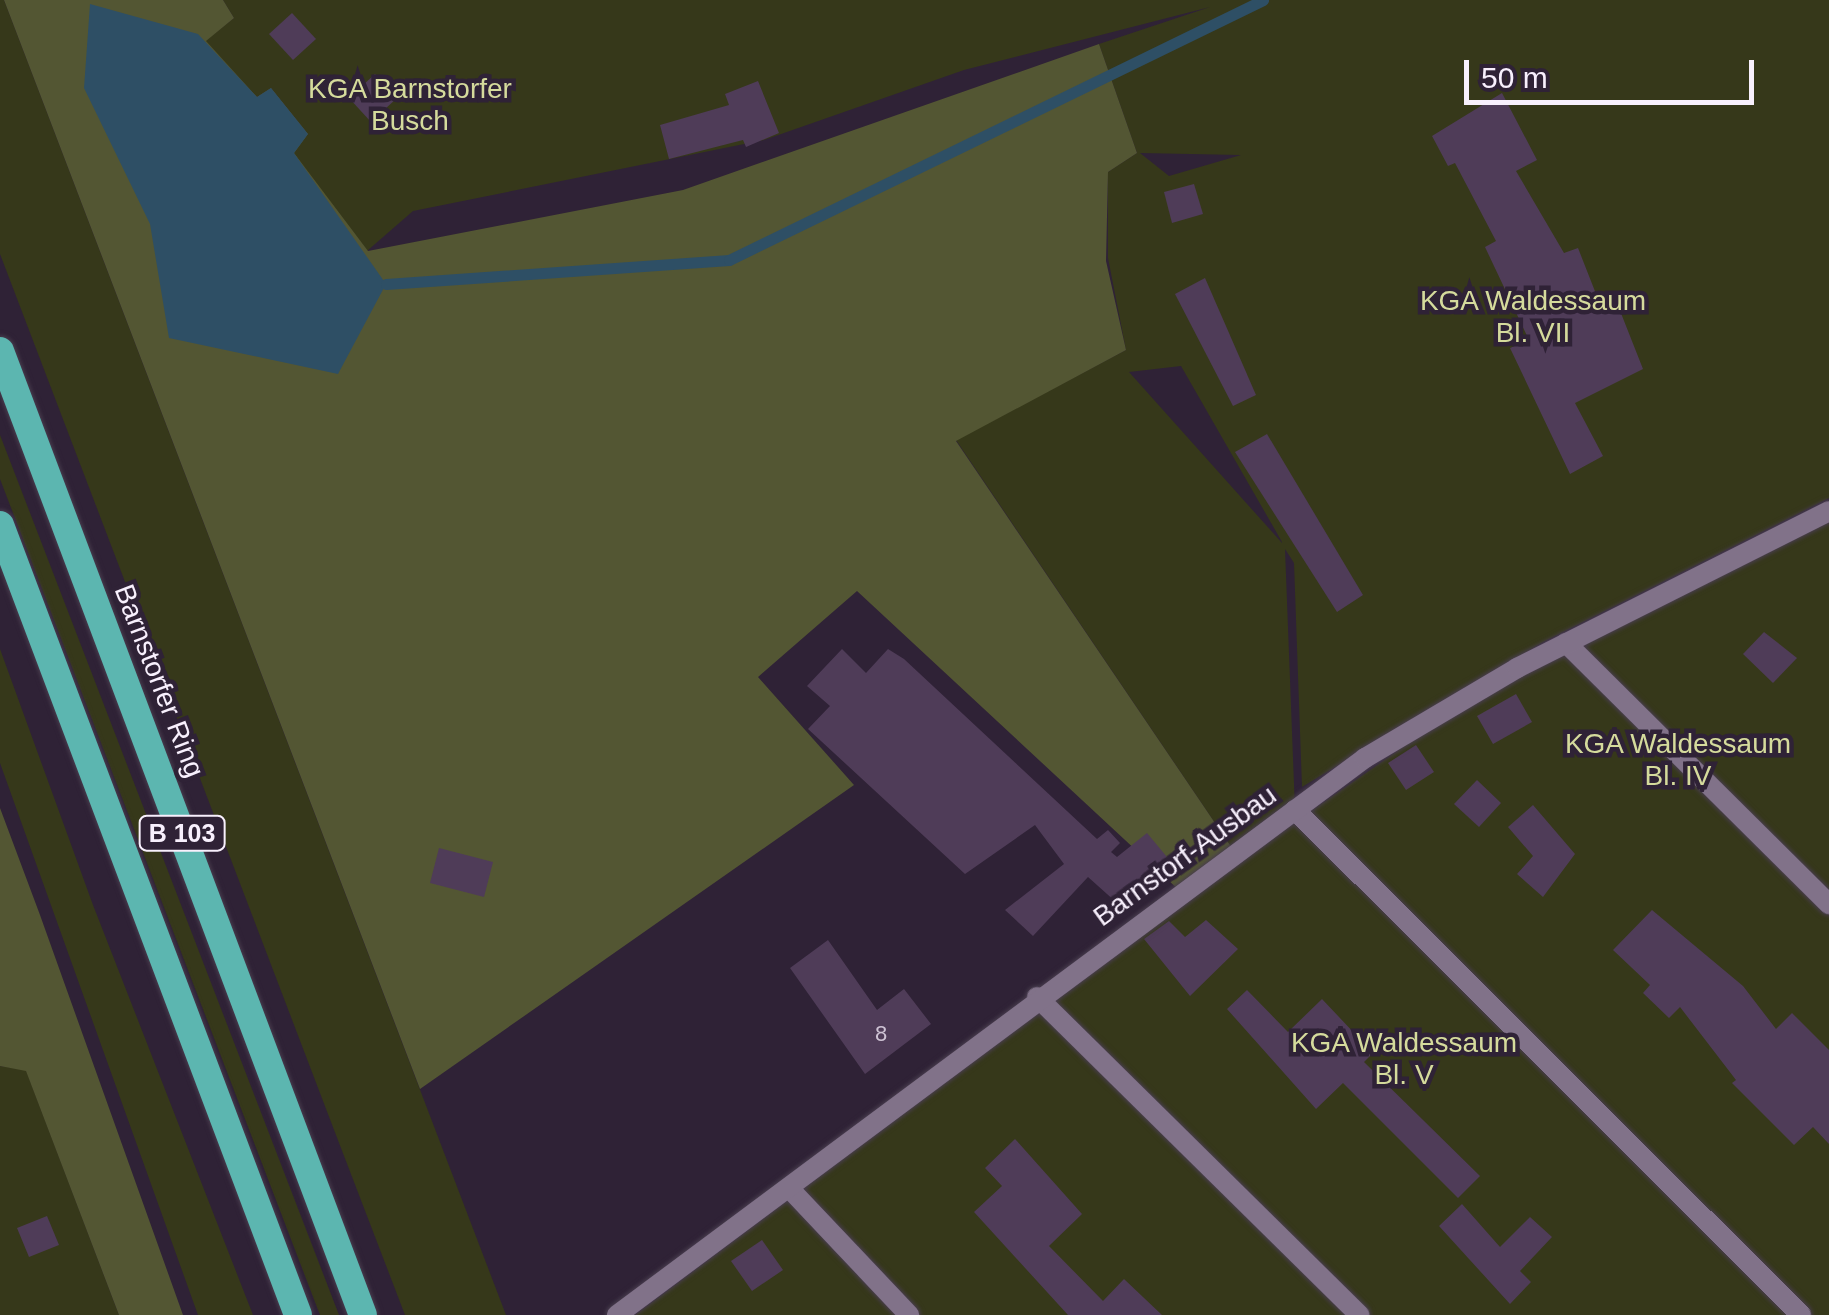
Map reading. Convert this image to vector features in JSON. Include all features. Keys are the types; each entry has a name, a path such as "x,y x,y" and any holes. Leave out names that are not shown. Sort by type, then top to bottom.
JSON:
{"highway":[{"name":"Barnstorfer Ring","path":"0,351 363,1315"},
{"name":"B 103","path":"0,525 298,1315"}],"lane":[{"name":"Barnstorf-Ausbau","path":"618,1315 1037,997 1295,810 1442,710 1829,511"},
{"path":"1566,644 1829,904"},
{"path":"1295,810 1801,1315"},
{"path":"1037,997 1358,1315"},
{"path":"789,1188 896,1311"}],"green space":[{"path":"0,0 4,0 506,1315 405,1315 0,254"},
{"path":"4,0 223,0 234,18 206,41 257,97 271,88 308,134 294,153 368,251 683,190 1099,44 1137,153 1108,172 1106,261 1126,350 956,441 1234,851 1181,892 857,591 758,677 854,785 420,1089"},
{"name":"KGA Waldessaum Bl. VII","path":"223,0 1829,0 1829,498 1543,642 1302,787 1294,563 1285,549 1295,810 1234,851 956,440 1126,350 1108,258 1108,172 1137,153 1099,44 1210,7 964,70 764,140 413,211 367,251 293,153 308,134 271,88 257,97 205,41 234,18","holes":["1140,153 1241,155 1169,176","1181,366 1282,542 1282,543 1129,372"]},
{"path":"0,435 339,1315 320,1315 0,479"},
{"name":"KGA Waldessaum Bl. V","path":"1829,520 1829,1315 635,1315 1255,850 1432,727 1620,620"},
{"path":"0,649 93,905 253,1315 198,1315 0,763"},
{"path":"0,808 183,1315 119,1315 26,1071 0,1066"},
{"path":"0,1066 26,1070 119,1315 0,1315"}],"water":[{"path":"90,4 198,34 257,97 271,88 308,134 294,153 386,284 338,374 169,338 150,224 84,88"}],"building":[{"path":"292,13 316,39 293,60 269,34"},
{"path":"375,74 397,98 371,122 349,98"},
{"path":"758,81 779,133 746,147 743,140 669,159 660,125 729,105 725,94"},
{"path":"1502,93 1537,160 1516,171 1564,253 1578,248 1600,304 1615,298 1643,369 1575,403 1603,456 1570,474 1510,348 1529,340 1485,247 1496,241 1455,163 1448,166 1432,136"},
{"path":"1194,184 1203,214 1172,223 1164,192"},
{"path":"1205,278 1256,395 1233,406 1175,294"},
{"path":"1267,434 1363,595 1337,612 1235,452"},
{"path":"1764,632 1797,658 1773,683 1743,654"},
{"path":"842,649 866,673 888,649 904,659 1097,839 1108,830 1120,843 1111,852 1117,857 1147,833 1167,857 1141,879 1148,887 1126,911 1088,877 1033,936 1005,910 1064,864 1035,825 965,874 808,729 830,706 807,686"},
{"path":"1516,694 1532,722 1493,744 1477,716"},
{"path":"1416,745 1434,772 1406,790 1388,763"},
{"path":"1477,780 1501,803 1479,827 1454,804"},
{"path":"1533,805 1575,854 1543,897 1517,874 1533,856 1508,827"},
{"path":"439,848 493,862 484,897 430,883"},
{"path":"1652,910 1743,986 1776,1029 1792,1013 1829,1050 1829,1144 1813,1127 1794,1145 1732,1083 1736,1080 1680,1007 1669,1018 1643,993 1650,985 1613,950"},
{"path":"1206,920 1238,949 1190,996 1144,939 1169,921 1185,937"},
{"path":"828,940 877,1010 904,989 931,1024 865,1074 790,968"},
{"path":"1247,990 1288,1032 1322,999 1373,1053 1364,1062 1480,1176 1458,1198 1343,1083 1316,1109 1227,1009"},
{"path":"1015,1139 1082,1214 1049,1246 1103,1301 1124,1279 1162,1315 1068,1315 974,1212 1002,1186 985,1168"},
{"path":"1462,1204 1500,1247 1530,1217 1552,1237 1520,1271 1531,1282 1510,1304 1439,1226"},
{"path":"47,1216 59,1245 29,1257 17,1228"},
{"path":"762,1240 783,1270 752,1291 731,1261"}],"waterway":[{"path":"386,284 729,260 1263,0"}],"park label":[{"name":"KGA Barnstorfer Busch","path":"410,105"},
{"name":"KGA Waldessaum Bl. IV","path":"1678,760"}]}
